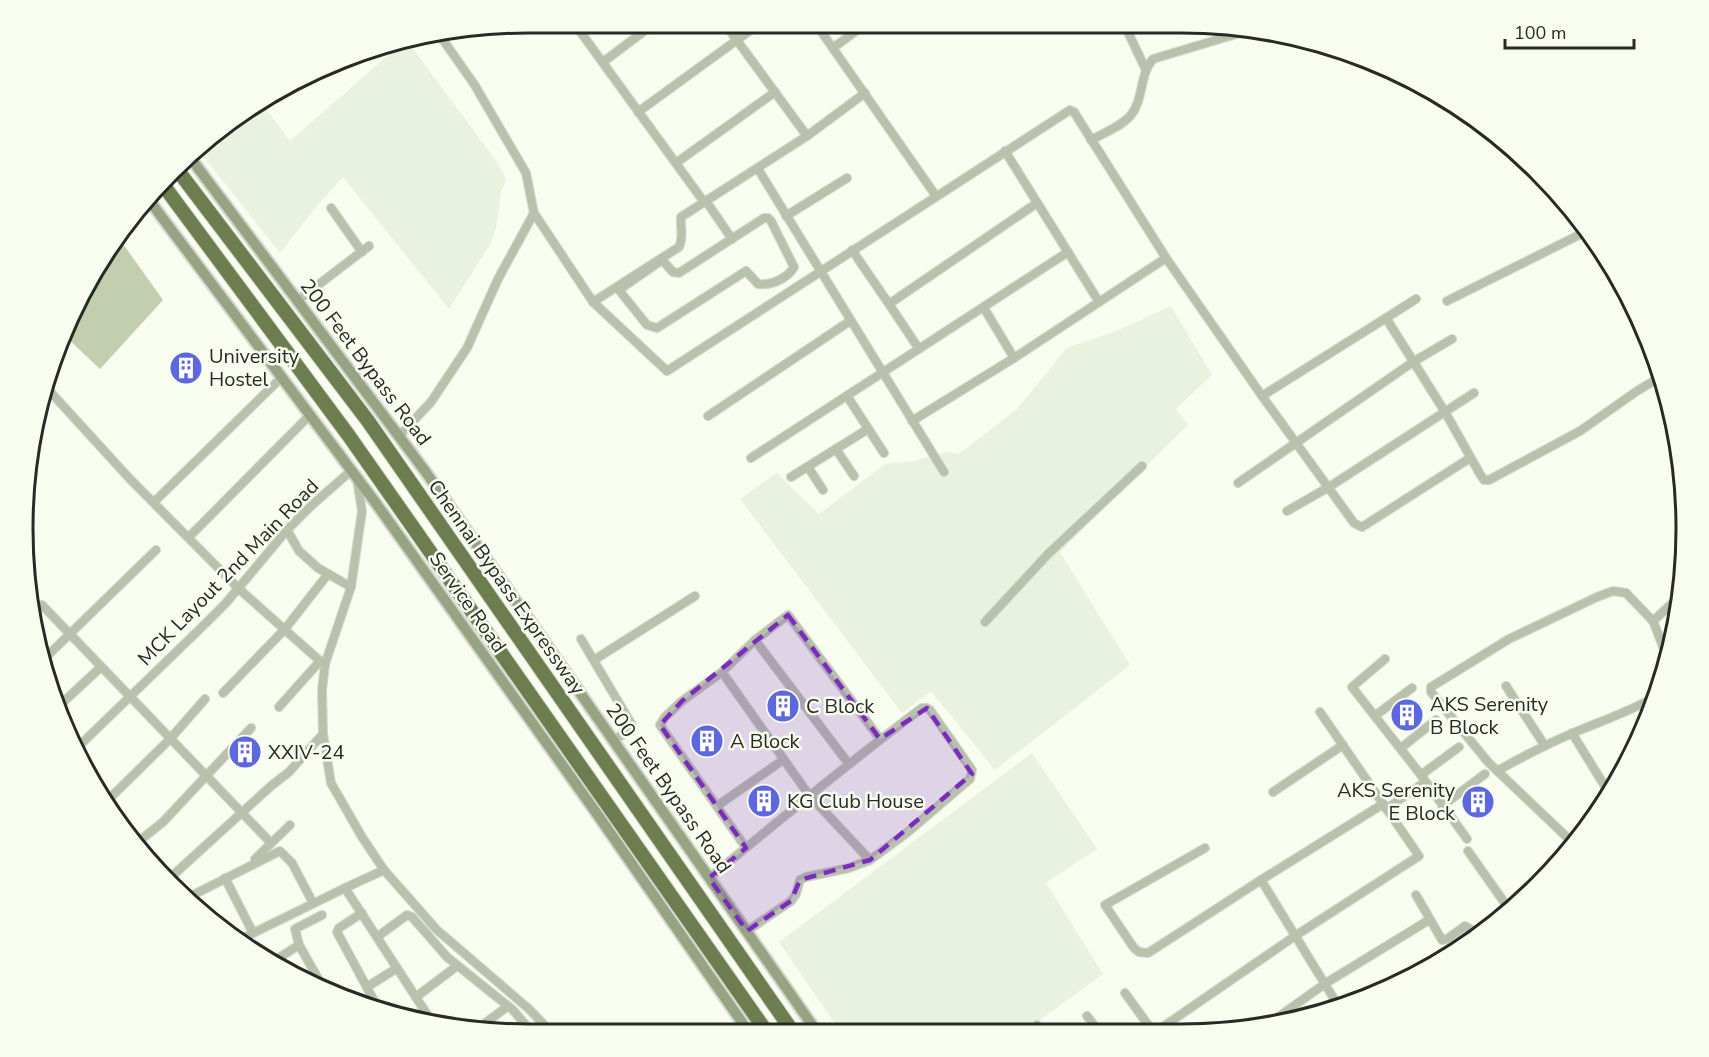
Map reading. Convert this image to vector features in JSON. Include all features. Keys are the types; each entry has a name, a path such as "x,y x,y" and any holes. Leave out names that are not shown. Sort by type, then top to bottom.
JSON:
{"highway":[{"name":"Chennai Bypass Expressway","path":"181,176 368,421 787,1024"},
{"path":"167,190 349,436 760,1024"}],"street":[{"path":"581,33 732,239"},
{"path":"603,62 642,33"},
{"path":"732,33 807,136"},
{"path":"638,112 746,33"},
{"path":"822,33 936,196"},
{"path":"833,48 852,33"},
{"path":"1128,33 1145,68"},
{"path":"1092,140 1125,121 1132,114 1145,68 1153,59 1229,35"},
{"path":"444,41 474,84 526,173 534,213 593,302 667,371 1070,110 1074,112 1166,258 1354,524 1362,527 1470,458"},
{"path":"676,164 775,92"},
{"path":"593,302 680,247 681,217 758,169 866,93"},
{"path":"1005,151 1100,302"},
{"name":"200 Feet Bypass Road","path":"194,163 398,435 811,1024"},
{"path":"758,169 944,472"},
{"path":"786,216 847,177"},
{"path":"890,304 1037,203"},
{"name":"Service Road","path":"153,205 354,473 588,801 742,1024"},
{"path":"331,208 362,252"},
{"path":"398,435 431,402 466,348 498,279 534,213"},
{"path":"764,218 768,218 794,267 791,271 783,278 766,285 758,284 746,271 657,328 647,325 619,290 662,260 673,272 679,273 764,218"},
{"path":"1447,301 1579,235"},
{"path":"297,300 369,246"},
{"path":"852,250 918,349"},
{"path":"751,458 1068,252"},
{"path":"912,421 1014,358 1166,258"},
{"path":"791,271 800,285"},
{"path":"1262,396 1416,299"},
{"path":"984,308 1014,358"},
{"path":"1386,318 1445,412 1484,480 1489,480 1580,431 1654,381"},
{"path":"708,416 850,321"},
{"path":"1238,483 1413,362 1452,339"},
{"path":"154,502 282,377"},
{"path":"1287,511 1329,487 1474,393"},
{"path":"52,394 129,478 238,588 322,663"},
{"path":"847,396 885,453"},
{"path":"189,537 310,415"},
{"path":"791,477 868,429"},
{"path":"837,449 854,476"},
{"path":"985,622 1048,554 1142,466"},
{"path":"808,467 823,490"},
{"path":"354,473 362,511 351,587 322,663 323,734 332,783 362,837 384,870 437,930 543,1024"},
{"name":"MCK Layout 2nd Main Road","path":"82,743 212,617 287,530 312,505 354,473"},
{"path":"287,530 299,551 318,568 351,587"},
{"path":"49,654 156,549"},
{"path":"223,693 285,628 328,574"},
{"path":"1567,838 1497,771 1431,692 1431,687 1509,639 1613,591 1626,593 1653,621 1662,645"},
{"path":"594,660 695,596"},
{"path":"42,605 271,843"},
{"path":"1653,621 1670,606"},
{"path":"746,848 660,725 682,701 722,672 755,640 788,615 880,739"},
{"path":"581,639 632,725 632,730 613,740"},
{"path":"755,640 848,763"},
{"path":"1385,659 1352,687 1401,748 1467,840"},
{"path":"279,707 322,663"},
{"path":"64,701 101,667"},
{"path":"722,672 809,795 870,860"},
{"path":"1506,686 1545,746"},
{"path":"1376,715 1412,688"},
{"path":"112,796 170,739 205,699"},
{"path":"1497,771 1545,746 1644,703"},
{"path":"709,878 848,763 922,708 927,708 972,767 970,778 908,832 870,860 849,868 800,880 796,894 791,901 747,932"},
{"path":"1167,1024 1295,936 1419,856 1320,711"},
{"path":"1401,748 1437,720"},
{"path":"142,839 163,822 251,728"},
{"path":"174,874 289,772 323,734"},
{"path":"1572,734 1604,786"},
{"path":"1273,792 1343,745"},
{"path":"1205,848 1105,905 1139,952 1148,952 1384,806 1423,778 1459,747"},
{"path":"717,806 783,760"},
{"path":"1442,806 1485,774"},
{"path":"255,859 290,825"},
{"path":"194,894 280,851 292,863 313,903"},
{"path":"1468,851 1505,903"},
{"path":"247,936 384,870"},
{"path":"225,878 253,933"},
{"path":"1261,880 1335,1000"},
{"path":"345,888 425,1013"},
{"path":"1416,895 1442,940 1465,926 1472,929"},
{"path":"362,913 339,928 337,932 373,999"},
{"path":"316,976 298,945 295,929 322,915"},
{"path":"377,937 407,915 412,917 447,957 508,1006 524,1024"},
{"path":"1286,1012 1429,920"},
{"path":"280,957 298,945"},
{"path":"416,997 457,966"},
{"path":"367,987 397,968"},
{"path":"1125,993 1147,1024"},
{"path":"487,1022 508,1006"},
{"path":"1087,1016 1093,1024"}],"highlighted area":[{"path":"788,615 880,739 927,708 972,774 870,860 800,880 791,901 747,931 709,878 746,848 660,725 682,701"}],"shaded area":[{"path":"412,47 494,158 506,179 501,192 496,228 491,243 449,309 343,177 280,253 203,155 227,135 266,109 290,141 391,53"},
{"path":"1171,306 1212,375 1176,409 1188,425 1060,552 1130,665 995,770 931,691 902,713 740,499 777,473 819,514 885,464 915,461 945,452 959,454 1017,409 1067,348 1119,330"},
{"path":"1032,753 1097,849 1046,883 1103,974 1034,1024 835,1024 779,942"}],"green space":[{"path":"123,244 163,300 100,369 70,341 99,281"}],"place":[{"name":"University Hostel","path":"186,368"},
{"name":"C Block","path":"783,706"},
{"name":"AKS Serenity B Block","path":"1407,715"},
{"name":"A Block","path":"707,741"},
{"name":"XXIV-24","path":"245,752"},
{"name":"KG Club House","path":"764,801"},
{"name":"AKS Serenity E Block","path":"1478,802"}]}
